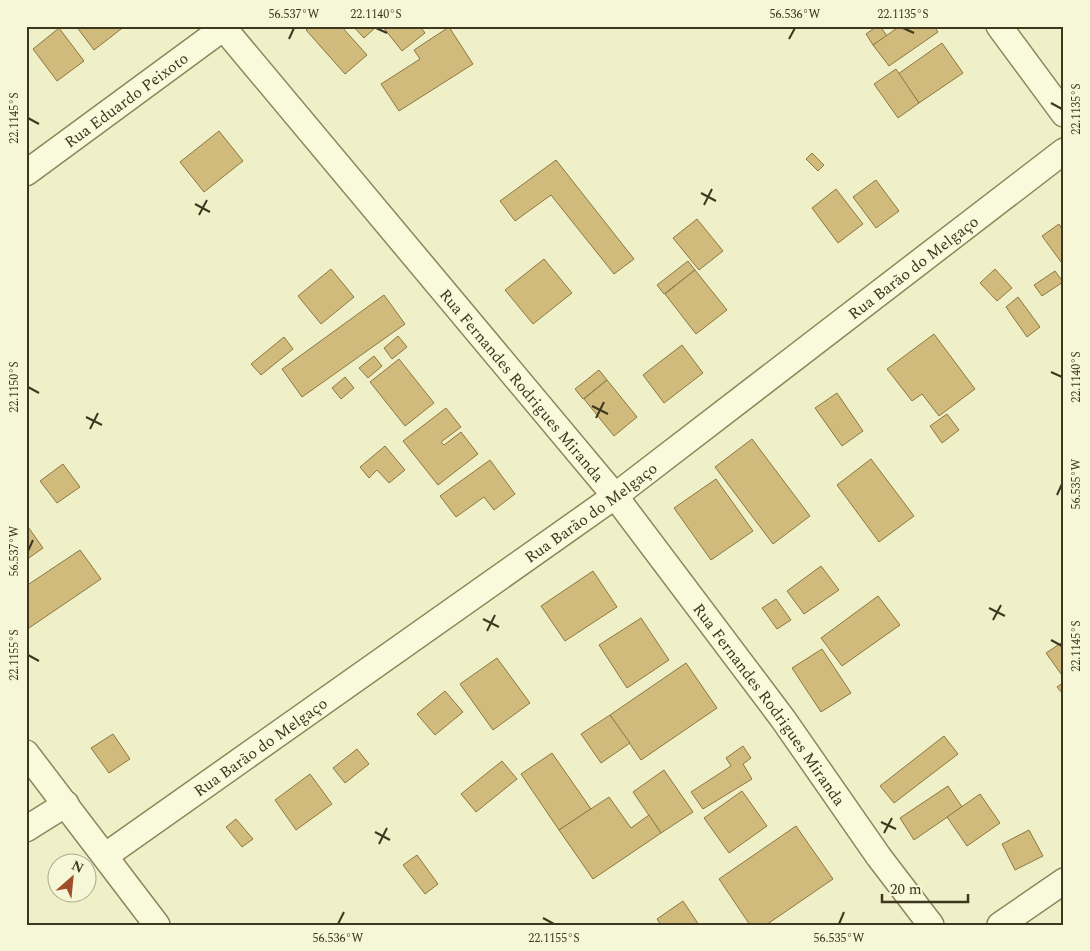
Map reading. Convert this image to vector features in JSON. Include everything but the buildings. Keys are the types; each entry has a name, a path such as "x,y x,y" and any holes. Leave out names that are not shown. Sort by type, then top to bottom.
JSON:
{"street":[{"path":"999,26 1064,114"},
{"name":"Rua Eduardo Peixoto","path":"26,174 224,27"},
{"name":"Rua Fernandes Rodrigues Miranda","path":"224,27 615,496 783,719 879,857 931,925"},
{"name":"Rua Barão do Melgaço","path":"105,856 615,496 1064,151"},
{"path":"26,753 157,925"},
{"path":"26,829 66,804"},
{"path":"1000,925 1064,881"}]}
